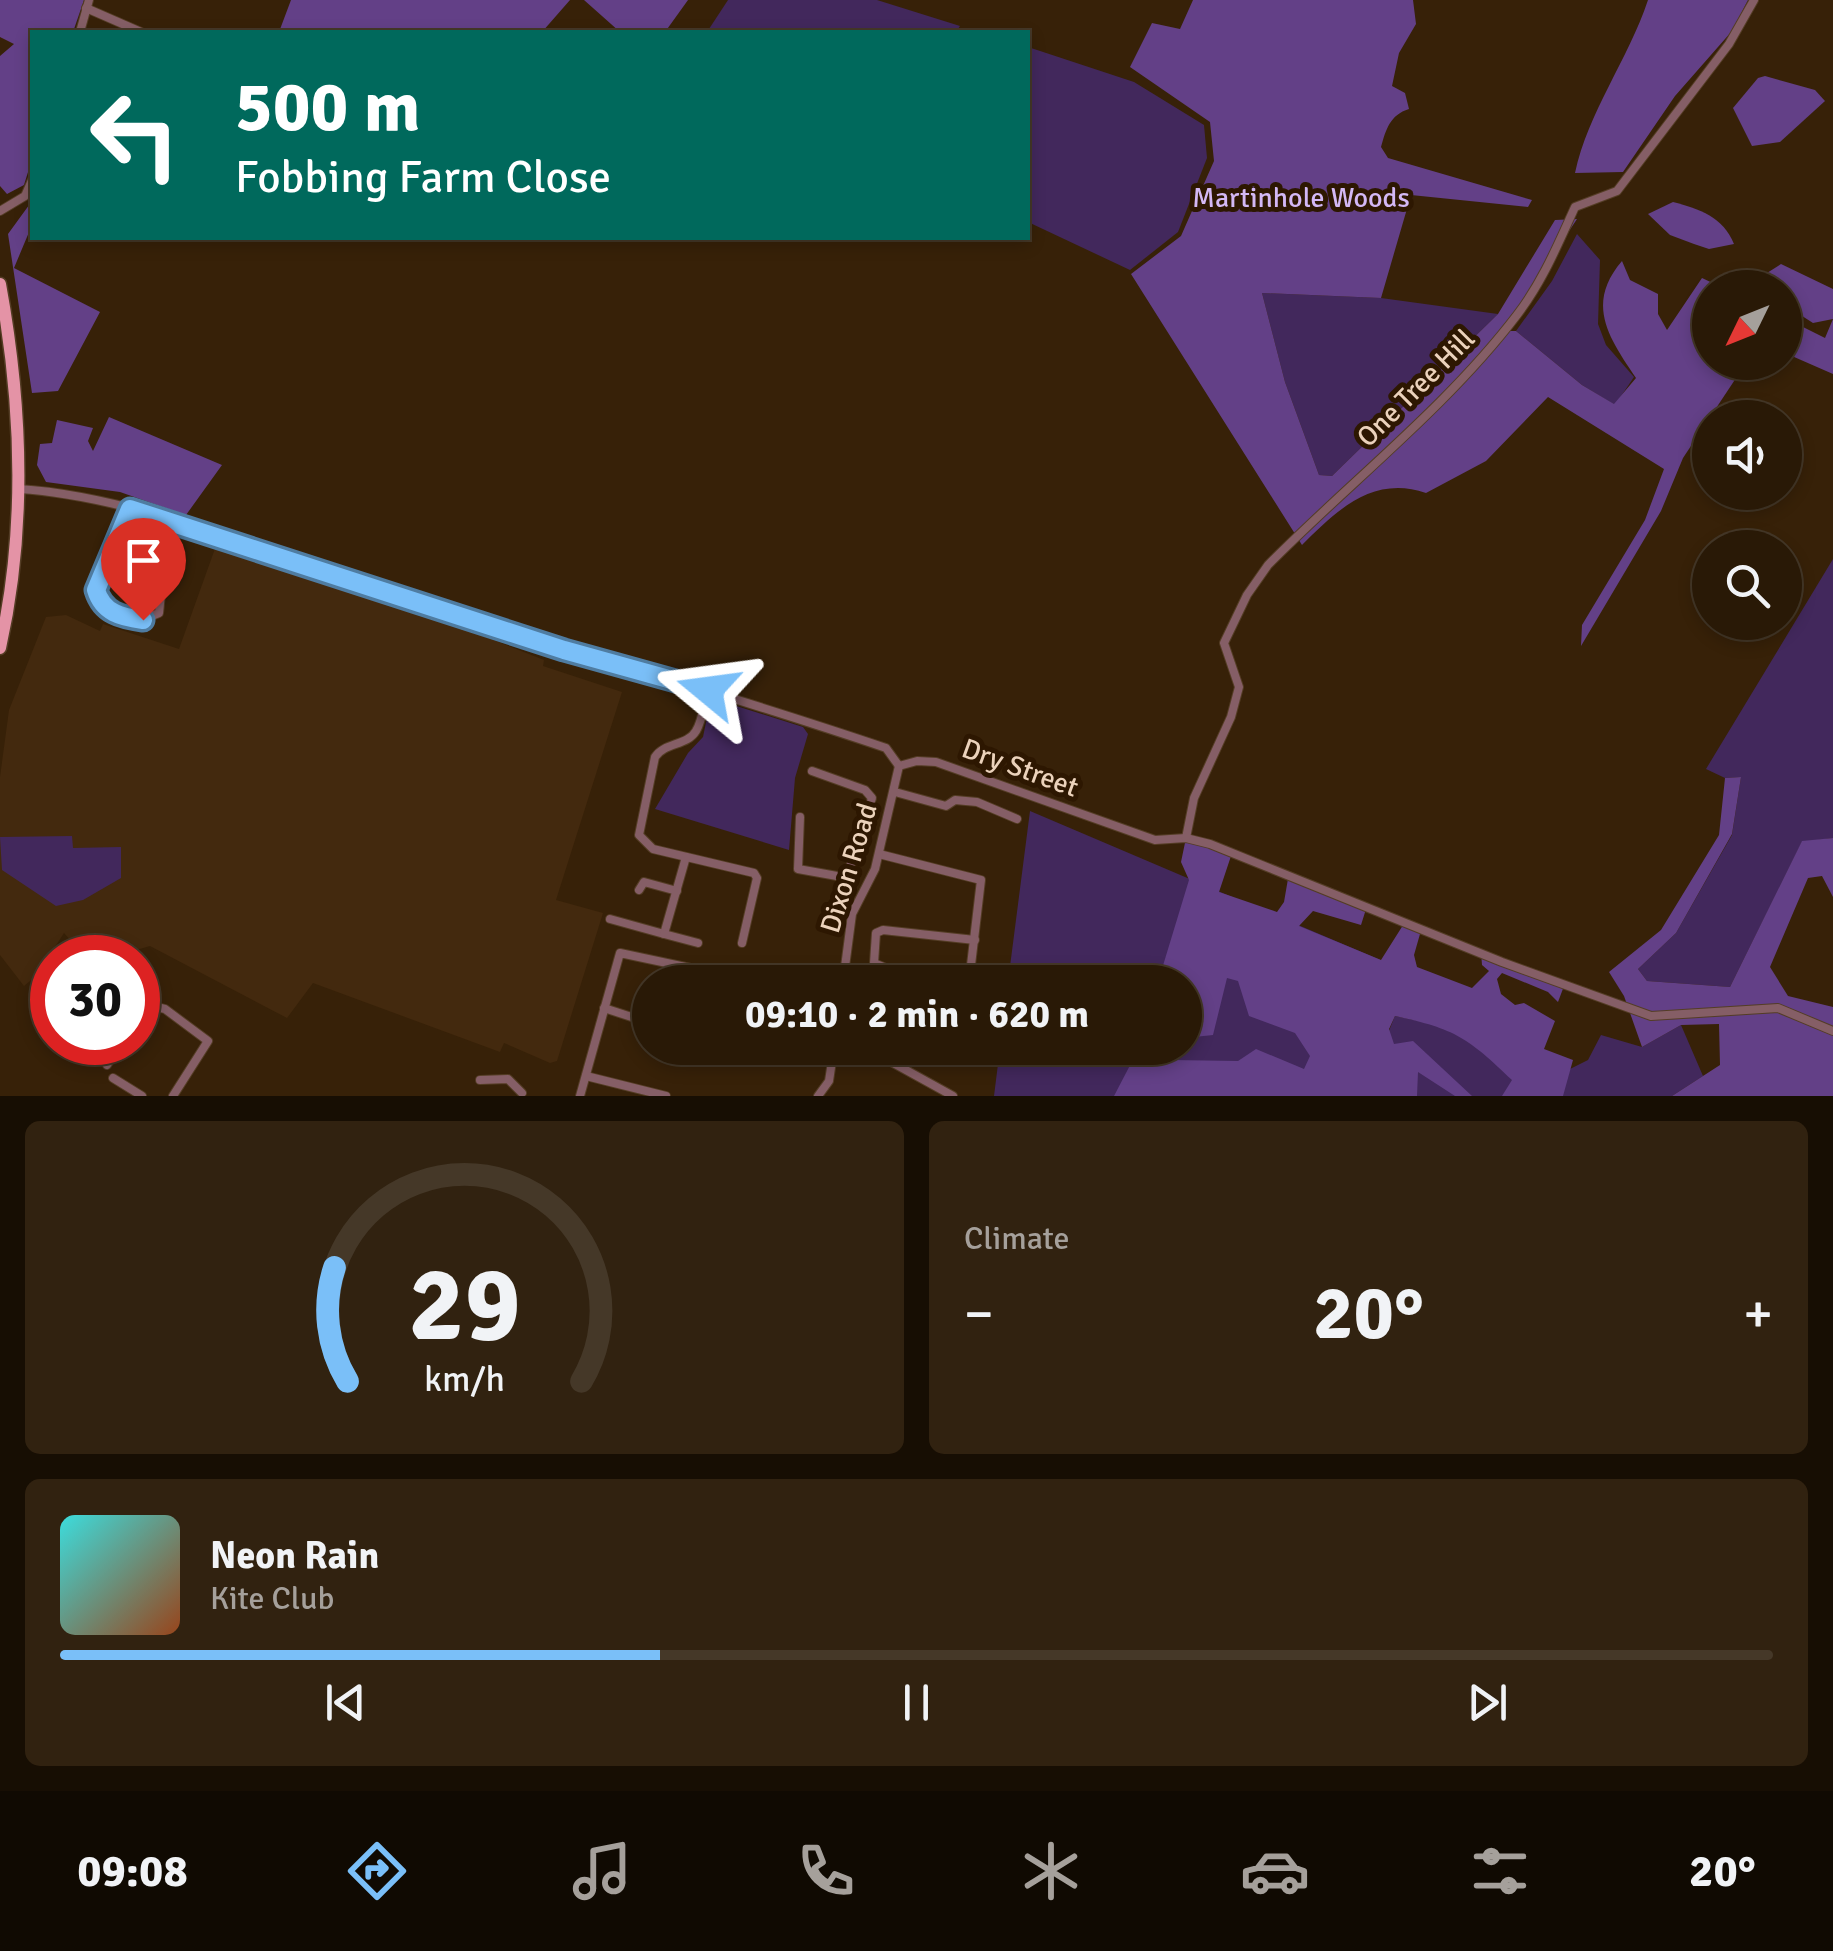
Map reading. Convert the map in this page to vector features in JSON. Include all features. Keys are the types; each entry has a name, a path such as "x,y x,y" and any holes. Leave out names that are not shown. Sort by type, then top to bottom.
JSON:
{"main road":[{"path":"0,284 13,366 19,489 13,574 0,648"}],"street":[{"name":"One Tree Hill","path":"1186,838 1194,798 1231,718 1239,686 1224,643 1246,595 1268,565 1434,404 1518,314 1554,256 1575,206 1617,191 1729,44 1754,0"},
{"path":"80,30 87,4 137,30"},
{"path":"0,211 25,196 30,185"},
{"path":"19,489 130,509 564,650 708,690 886,748 899,766"},
{"path":"108,567 150,581 161,594 158,613 143,620 120,617 100,604 96,590 130,509"},
{"path":"708,690 696,730 688,739 661,749 655,757 638,824 639,835 654,849 756,878 742,943"},
{"name":"Dry Street","path":"899,766 936,762 1155,840 1186,838 1289,872 1502,962 1651,1016 1778,1008 1833,1031"},
{"name":"Dixon Road","path":"846,965 852,914 879,854 899,766"},
{"path":"800,817 798,870 837,876 852,867 868,822 872,802 868,792 812,771"},
{"path":"895,792 946,806 954,800 977,802 1016,819"},
{"path":"868,822 886,827"},
{"path":"879,854 981,880 971,965"},
{"path":"664,934 686,857"},
{"path":"638,890 648,882 676,890"},
{"path":"610,919 698,943"},
{"path":"879,965 874,963 876,934 883,930 975,940"},
{"path":"580,1096 618,957 626,951 685,965"},
{"path":"160,1008 208,1040 173,1096"},
{"path":"604,1008 632,1017"},
{"path":"818,1096 828,1086 831,1065"},
{"path":"897,1065 953,1096"},
{"path":"586,1076 666,1096"},
{"path":"112,1078 139,1095"},
{"path":"480,1080 508,1079 524,1095"}],"shaded area":[{"path":"728,0 877,0 960,26 957,30 708,30"},
{"path":"1030,48 1134,82 1204,125 1207,158 1178,232 1130,270 1030,223"},
{"path":"1577,234 1600,260 1598,324 1606,345 1634,377 1615,405 1582,385 1516,331 1552,281"},
{"path":"1262,293 1381,298 1498,314 1332,476 1319,475 1285,382"},
{"path":"217,543 479,629 478,634 544,660 543,666 622,692 556,900 603,913 557,1061 550,1063 504,1043 500,1052 313,983 287,1018 160,951 160,935 30,935 30,981 24,986 0,955 0,777 9,710 46,617 66,615 100,631 103,624 179,649"},
{"path":"1833,559 1833,838 1802,842 1730,987 1647,981 1638,969 1676,933 1732,835 1741,777 1725,778 1706,769 1784,640 1802,640 1802,610"},
{"path":"711,698 803,727 808,734 795,778 789,850 655,809 688,753 703,737"},
{"path":"1030,811 1411,973 1366,1087 1395,1016 1473,1032 1570,1069 1588,1060 1601,1035 1642,1047 1681,1025 1703,1076 1672,1096 994,1096 998,1065 1202,1065 1202,965 1010,965"},
{"path":"72,836 73,848 121,847 121,878 83,900 56,906 2,870 0,837"}],"green space":[{"path":"0,0 84,0 74,30 30,30 30,166 24,185 7,194 0,186 0,56 14,44 0,37"},
{"path":"291,0 570,0 544,30 280,30"},
{"path":"584,0 688,0 666,30 618,30"},
{"name":"Martinhole Woods","path":"1193,0 1413,0 1416,24 1399,53 1392,86 1405,93 1409,109 1393,119 1381,147 1388,158 1532,200 1528,207 1411,195 1381,298 1262,293 1285,382 1319,475 1332,476 1498,314 1555,220 1577,219 1503,331 1516,331 1582,385 1614,404 1636,378 1610,335 1603,306 1611,277 1622,261 1630,280 1658,294 1658,314 1667,330 1692,293 1692,380 1735,380 1721,400 1692,400 1692,444 1661,511 1581,646 1582,625 1645,520 1664,469 1548,397 1486,461 1426,493 1389,489 1357,499 1302,545 1131,274 1181,236 1214,161 1210,122 1130,67 1152,23 1180,29"},
{"path":"1648,0 1748,0 1732,31 1675,96 1623,172 1575,173 1589,129"},
{"path":"1765,76 1815,90 1825,101 1780,142 1752,146 1733,108 1758,78"},
{"path":"1673,202 1710,216 1724,227 1734,244 1709,249 1670,235 1648,214"},
{"path":"30,204 30,230 14,268 100,312 58,391 32,393 8,234"},
{"path":"1781,264 1793,270 1772,270"},
{"path":"1802,274 1833,289 1833,319 1813,323 1802,316"},
{"path":"1833,319 1833,374 1802,360 1802,326 1825,338"},
{"path":"109,417 222,465 186,515 120,492 46,482 37,465 40,444 52,443 57,420 93,428 88,441 93,451"},
{"path":"1741,777 1732,834 1676,933 1638,969 1647,981 1730,987 1802,841 1833,838 1833,897 1822,876 1808,878 1770,967 1788,996 1833,1007 1833,1096 1672,1096 1720,1065 1719,1024 1681,1025 1642,1047 1624,996 1609,972 1661,930 1719,835 1725,778"},
{"path":"1186,838 1232,853 1219,892 1277,912 1284,902 1289,873 1367,906 1361,925 1313,911 1299,926 1381,960 1405,922 1422,927 1414,955 1417,967 1472,988 1489,971 1482,965 1481,952 1564,986 1558,1002 1548,992 1502,973 1497,979 1501,994 1515,1005 1524,1003 1555,1021 1544,1049 1573,1060 1563,1096 1502,1096 1512,1080 1472,1045 1447,1031 1395,1016 1389,1029 1394,1044 1413,1041 1472,1096 1455,1096 1418,1072 1417,1096 1114,1096 1130,1065 1238,1061 1256,1049 1304,1069 1310,1056 1295,1033 1249,1016 1238,981 1227,978 1213,1035 1202,1036 1202,965 1163,965 1189,880 1181,862"}],"route":[{"path":"143,620 120,617 100,604 96,590 130,509 564,650 708,690"}]}
